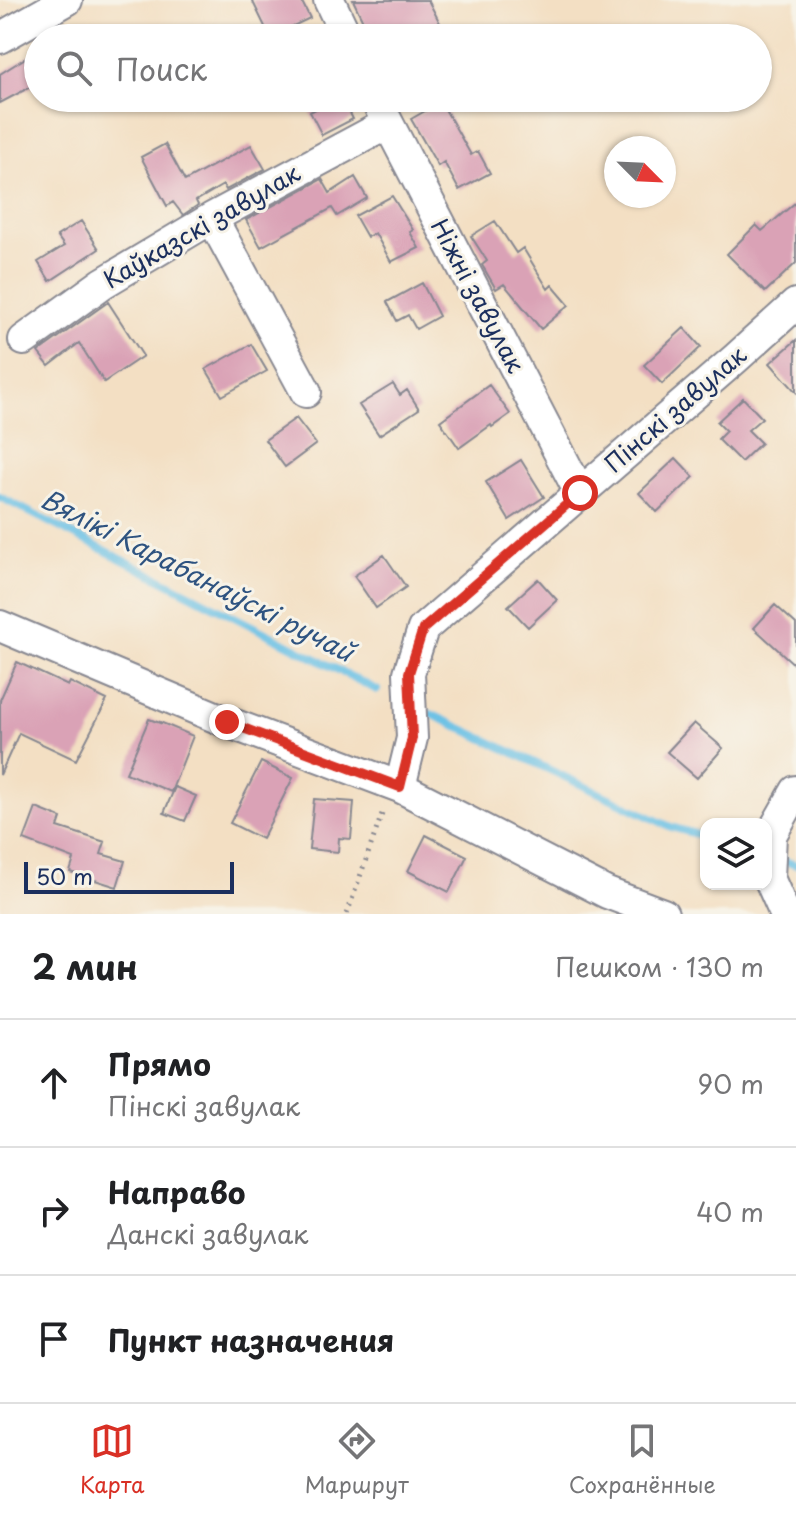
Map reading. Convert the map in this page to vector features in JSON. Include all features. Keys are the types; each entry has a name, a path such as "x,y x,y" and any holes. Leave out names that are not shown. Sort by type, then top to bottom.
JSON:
{"street":[{"path":"25,24 67,0"},
{"path":"329,0 340,24"},
{"path":"0,38 24,24"},
{"name":"Каўказскі завулак","path":"24,340 103,283 379,112"},
{"name":"Ніжні завулак","path":"382,112 580,493"},
{"path":"212,218 306,392"},
{"name":"Пінскі завулак","path":"396,785 412,738 409,673 423,629 796,304"},
{"path":"0,626 227,722 396,785 607,893 663,914"},
{"path":"785,914 769,878 771,835 796,791"}],"path":[{"path":"347,914 396,785"}],"building":[{"path":"252,0 301,0 310,18 297,24 264,24"},
{"path":"353,0 428,0 440,24 364,24"},
{"path":"24,59 24,90 0,103 0,74"},
{"path":"310,112 349,112 353,119 322,135"},
{"path":"423,112 447,112 471,155 478,151 490,173 459,190 444,162 438,166 411,119"},
{"path":"165,144 185,181 251,145 265,169 226,190 223,185 196,201 198,205 183,215 173,202 167,206 141,157"},
{"path":"355,177 367,198 337,216 332,208 261,247 246,220 322,179 330,193"},
{"path":"392,196 413,230 410,232 419,248 391,262 375,233 367,237 355,216"},
{"path":"796,202 796,263 765,292 727,254 756,225 762,231"},
{"path":"81,221 99,249 50,281 38,262 64,246 57,236"},
{"path":"495,221 516,253 523,248 548,289 552,285 569,305 541,329 504,284 496,289 482,265 487,261 471,236"},
{"path":"422,283 439,316 416,329 408,315 397,321 387,302"},
{"path":"108,302 143,356 104,382 79,343 49,366 38,352"},
{"path":"684,328 701,347 662,384 644,365"},
{"path":"796,340 796,392 770,363"},
{"path":"251,344 267,371 222,396 206,369"},
{"path":"393,384 400,395 407,390 419,409 379,435 359,405"},
{"path":"489,385 510,414 459,448 440,421"},
{"path":"743,398 762,418 748,430 761,443 741,462 718,439 726,431 717,422"},
{"path":"296,418 316,444 285,467 265,440"},
{"path":"676,458 694,477 657,512 639,493"},
{"path":"521,460 544,497 509,520 486,482"},
{"path":"384,555 406,587 376,608 354,576"},
{"path":"538,579 557,600 528,627 508,606"},
{"path":"775,605 796,624 796,666 754,628"},
{"path":"17,662 107,700 76,760 19,733 0,775 0,700"},
{"path":"149,719 193,736 171,792 126,773"},
{"path":"694,723 723,748 697,778 667,752"},
{"path":"261,762 293,778 262,839 230,823"},
{"path":"175,787 196,796 185,821 164,813"},
{"path":"314,799 354,802 351,839 339,838 338,852 309,849"},
{"path":"36,808 61,818 58,827 105,842 101,854 125,861 117,887 70,872 74,859 24,840"},
{"path":"426,835 467,856 449,892 408,871"}],"waterway":[{"name":"Вялікі Карабанаўскі ручай","path":"0,497 377,690"},
{"name":"Вялікі Карабанаўскі ручай","path":"431,714 671,827 700,835"},
{"name":"Вялікі Карабанаўскі ручай","path":"781,860 796,865"}],"route":[{"path":"227,722 400,787 412,738 409,673 423,629 580,493"}]}
